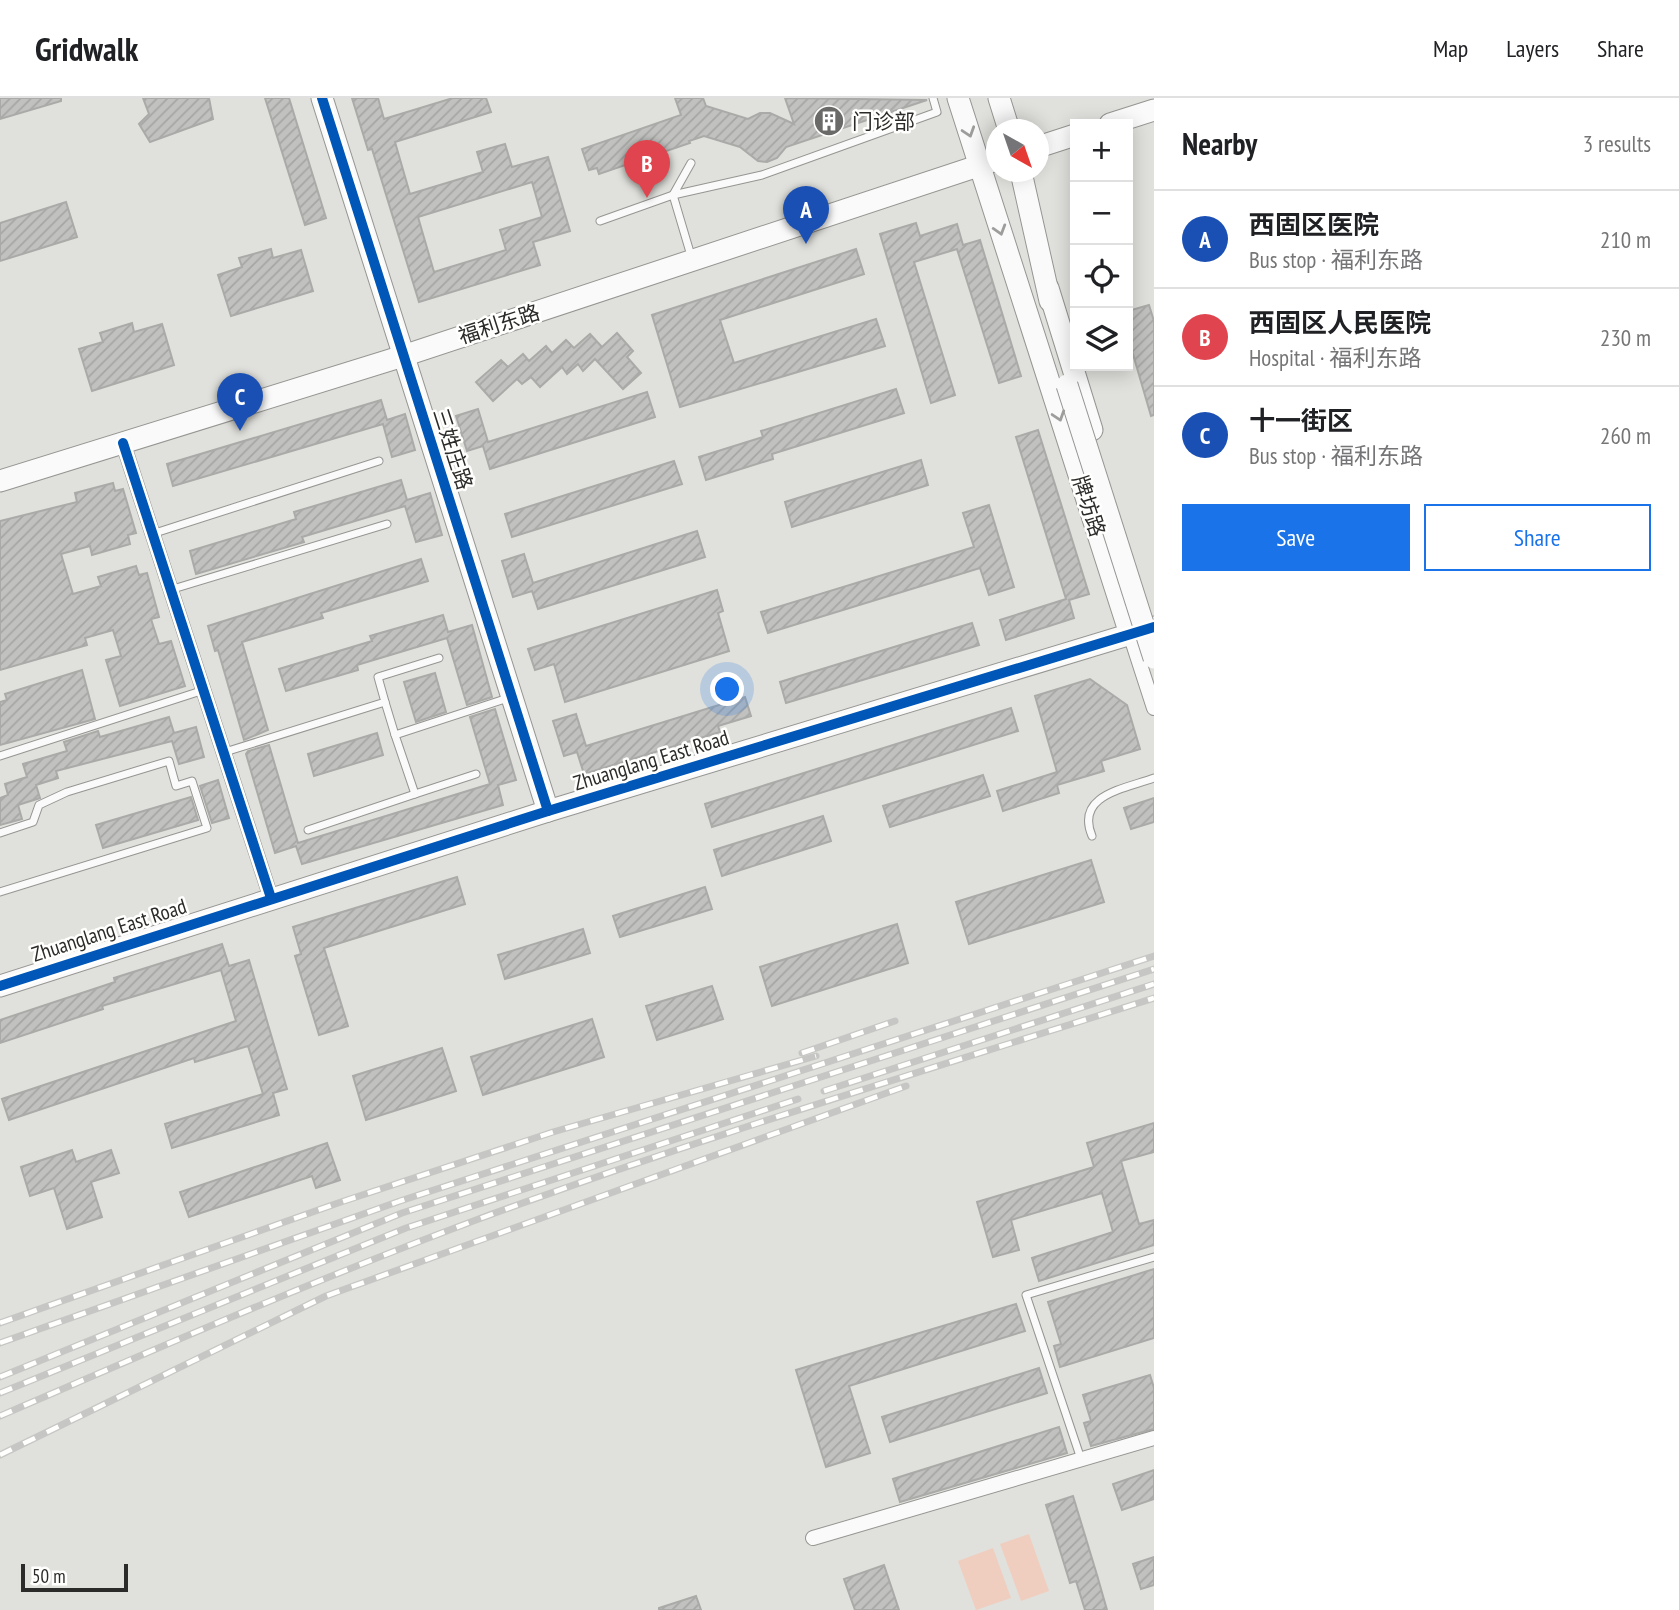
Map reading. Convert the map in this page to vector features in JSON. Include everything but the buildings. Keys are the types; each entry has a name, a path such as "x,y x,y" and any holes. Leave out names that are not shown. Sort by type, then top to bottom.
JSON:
{"street":[{"name":"三姓庄路","path":"323,98 548,811"},
{"name":"牌坊路","path":"958,98 986,159"},
{"path":"999,98 1006,119"},
{"path":"1126,119 1154,110"},
{"path":"1049,143 1070,137"},
{"name":"福利东路","path":"0,481 403,356 986,164"},
{"name":"牌坊路","path":"993,182 1023,305 1147,629"},
{"name":"牌坊路","path":"1022,182 1048,288 1067,385 1154,657"},
{"name":"牌坊路","path":"1048,288 1147,629 1154,708"},
{"name":"牌坊路","path":"1023,305 1067,385"},
{"path":"123,443 155,533 271,898"},
{"path":"1147,629 1154,657"},
{"name":"Zhuanglang East Road","path":"0,986 548,811 1147,629"},
{"path":"813,1538 1154,1438"}],"lane":[{"path":"600,221 673,195 762,175 937,112 933,98"},
{"path":"691,163 673,195 692,260"},
{"path":"155,533 379,461"},
{"path":"173,589 387,524"},
{"path":"415,794 378,677 439,658"},
{"path":"0,756 204,689"},
{"path":"396,735 512,697"},
{"path":"225,752 385,702"},
{"path":"0,833 33,822 39,805 67,792 169,761 176,786 192,781 207,828 0,892"},
{"path":"308,830 476,774"},
{"path":"1092,836 1087,825 1089,808 1099,798 1154,778"},
{"path":"1081,1460 1026,1295 1154,1257"}],"shaded area":[{"path":"1029,1534 1049,1591 1021,1601 1000,1544"},
{"path":"993,1548 1011,1598 976,1610 958,1561"}],"railway":[{"path":"0,1343 400,1201 1154,956"},
{"path":"0,1377 402,1213 1154,969"},
{"path":"824,1091 1154,984"},
{"path":"0,1416 291,1292 553,1192 810,1106 1154,998"},
{"path":"802,1053 895,1021"},
{"path":"0,1323 338,1203 553,1132 816,1056"},
{"path":"0,1455 326,1296 906,1086"},
{"path":"0,1393 406,1228 798,1099"}],"cycle path":[{"path":"322,98 548,811"},
{"path":"123,443 271,898"},
{"path":"0,986 548,811 1154,627"}],"place":[{"name":"门诊部","path":"829,121"},
{"name":"西固区人民医院","path":"647,198"},
{"name":"西固区医院","path":"806,244"},
{"name":"十一街区","path":"240,431"}]}
